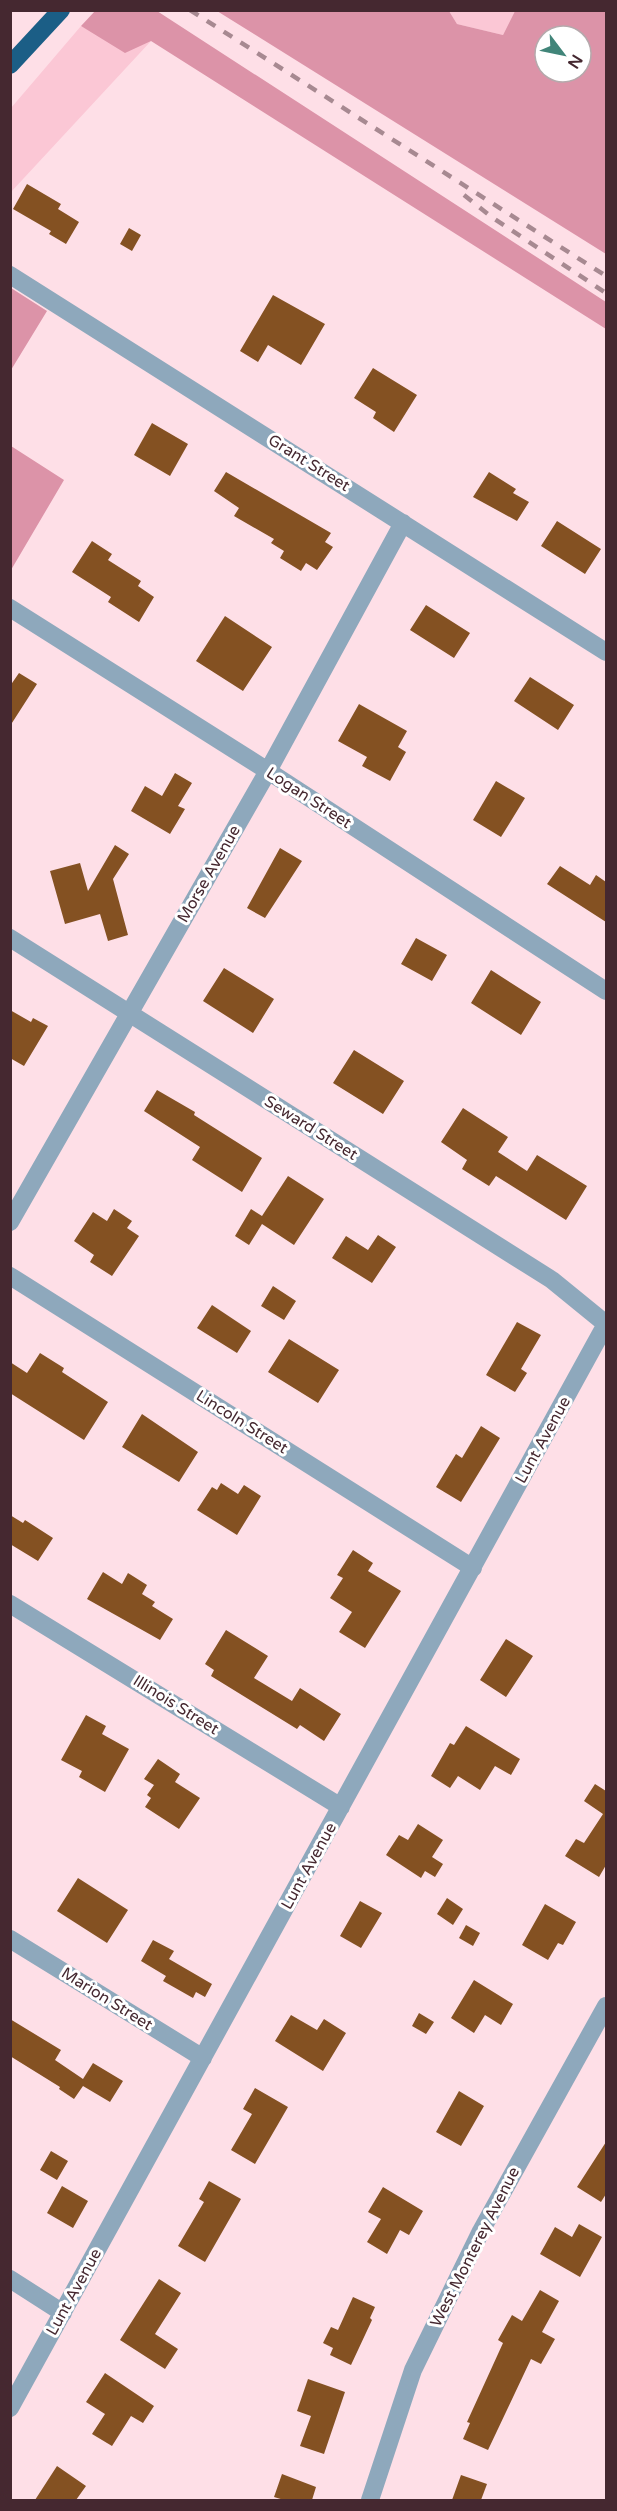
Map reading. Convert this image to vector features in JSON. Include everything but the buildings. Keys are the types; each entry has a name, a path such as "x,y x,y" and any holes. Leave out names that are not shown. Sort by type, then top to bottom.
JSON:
{"highway":[{"path":"10,65 61,10"}],"street":[{"name":"Grant Street","path":"10,275 606,652"},
{"name":"Morse Avenue","path":"10,1222 268,771 403,523"},
{"name":"Logan Street","path":"10,608 268,771 606,991"},
{"name":"Seward Street","path":"10,938 552,1280 606,1324"},
{"name":"Lincoln Street","path":"10,1276 473,1568"},
{"name":"Lunt Avenue","path":"10,2408 606,1324"},
{"name":"Illinois Street","path":"10,1604 341,1807"},
{"name":"Marion Street","path":"10,1939 203,2058"},
{"name":"West Monterey Avenue","path":"370,2500 412,2370 481,2231 606,2006"},
{"path":"10,2279 63,2313"}],"shaded area":[{"path":"95,11 157,11 606,302 606,329 151,41 125,53 81,26"},
{"path":"217,11 449,11 457,24 503,35 515,11 606,11 606,254"},
{"path":"449,11 515,11 503,35 457,24"},
{"path":"81,26 96,34 151,41 11,192 11,108"},
{"path":"11,288 47,311 11,370"},
{"path":"11,446 64,480 11,570"}],"railway":[{"path":"190,10 606,276"},
{"path":"464,195 493,218 606,293"}]}
